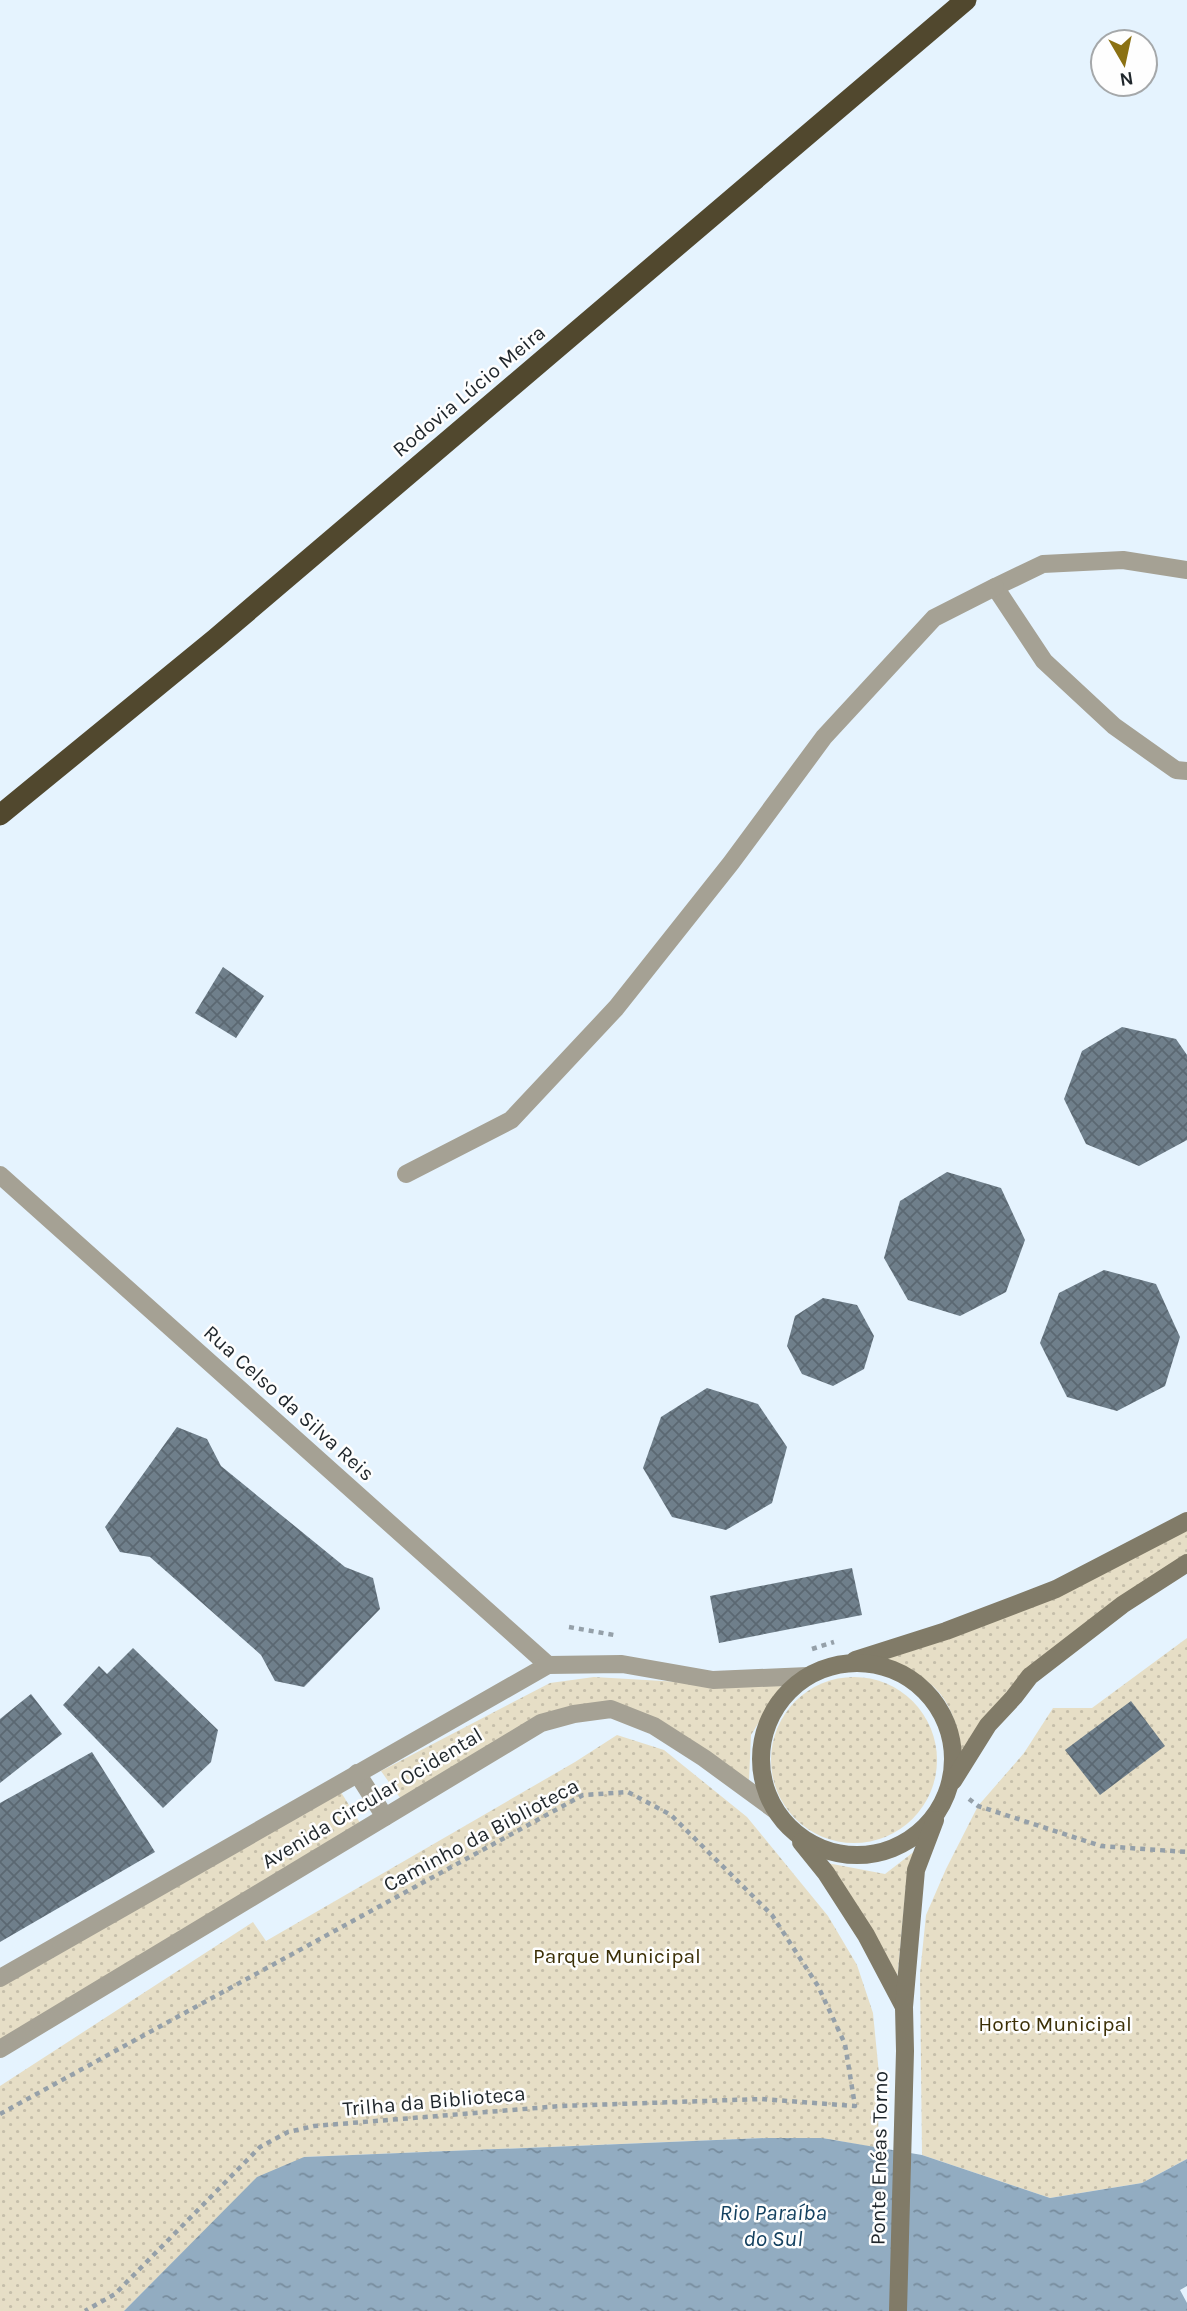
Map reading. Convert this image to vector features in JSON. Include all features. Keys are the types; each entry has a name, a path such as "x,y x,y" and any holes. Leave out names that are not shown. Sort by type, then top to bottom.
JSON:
{"highway":[{"name":"Rodovia Lúcio Meira","path":"0,815 215,639 966,0"}],"street":[{"path":"406,1174 511,1120 616,1008 731,863 824,737 933,618 1043,564 1123,559 1187,570"},
{"path":"995,587 1044,661 1114,726 1176,770 1187,771"},
{"name":"Rua Celso da Silva Reis","path":"0,1175 548,1665"},
{"path":"904,2007 866,1935 825,1873 775,1810 763,1782 761,1752 768,1722 784,1696 808,1676 946,1631 1056,1589 1187,1521"},
{"path":"795,1834 823,1850 855,1856 887,1851 915,1836 938,1813 951,1784 988,1725 1030,1676 1122,1605 1187,1563"},
{"name":"Avenida Circular Ocidental","path":"0,1978 548,1665 622,1664 713,1680 808,1676"},
{"path":"840,1665 873,1664 903,1674 929,1693 946,1720 954,1752 951,1784"},
{"name":"Avenida Circular Ocidental","path":"0,2049 541,1723 574,1714 611,1709 654,1726 704,1758 775,1810"},
{"path":"357,1773 385,1817"},
{"name":"Ponte Enéas Torno","path":"898,2311 904,2007 916,1870 938,1813"}],"path":[{"path":"569,1627 623,1637"},
{"path":"807,1651 842,1639"},
{"name":"Caminho da Biblioteca","path":"0,2114 583,1795 628,1792 671,1815 772,1914 818,1986 845,2044 855,2106"},
{"path":"978,1806 1101,1846 1187,1852"},
{"name":"Trilha da Biblioteca","path":"85,2311 115,2294 260,2147 288,2132 314,2126 561,2106 761,2099 855,2106"}],"green space":[{"path":"1187,1525 1187,1561 1075,1637 961,1753 952,1714 934,1687 906,1669 868,1660"},
{"name":"Horto Municipal","path":"1187,1638 1187,2159 1142,2183 1050,2198 922,2155 920,1974 926,1915 978,1806 1024,1753 1053,1708 1092,1708"},
{"path":"594,1677 680,1682 783,1683 751,1735 749,1780 662,1727 576,1709 403,1802 381,1771 550,1683"},
{"path":"854,1677 886,1683 913,1701 931,1728 937,1760 931,1792 913,1819 886,1837 854,1843 822,1837 795,1819 777,1792 771,1760 777,1728 795,1701 822,1683"},
{"name":"Parque Municipal","path":"617,1735 664,1750 747,1817 828,1916 857,1965 873,2013 879,2074 878,2148 822,2138 767,2138 304,2157 185,2250 124,2311 0,2311 0,2086 253,1922 266,1941"},
{"path":"339,1789 362,1826 0,2042 0,1984"},
{"path":"920,1847 906,1886 897,1981 822,1862 885,1874"}],"water":[{"name":"Rio Paraíba do Sul","path":"822,2138 922,2155 1050,2198 1142,2183 1187,2159 1187,2286 1180,2290 1187,2303 1187,2311 124,2311 257,2177 304,2157"}],"building":[{"path":"223,967 264,996 236,1038 195,1013"},
{"path":"1122,1027 1176,1039 1187,1055 1187,1140 1139,1166 1086,1144 1064,1099 1082,1051"},
{"path":"947,1172 1001,1188 1025,1240 1006,1292 960,1316 908,1300 884,1258 900,1201"},
{"path":"1104,1270 1156,1284 1180,1337 1165,1386 1117,1411 1067,1397 1040,1343 1059,1293"},
{"path":"823,1298 857,1305 874,1336 864,1369 833,1386 802,1374 787,1346 795,1316"},
{"path":"707,1388 758,1404 787,1447 772,1503 726,1530 672,1517 643,1468 661,1417"},
{"path":"177,1427 207,1439 221,1466 345,1567 373,1578 380,1609 304,1687 275,1681 261,1655 150,1557 120,1552 105,1527"},
{"path":"852,1568 862,1615 719,1643 710,1596"},
{"path":"133,1648 218,1730 211,1762 163,1808 63,1705 99,1666 107,1674"},
{"path":"31,1694 62,1734 0,1783 0,1719"},
{"path":"1131,1701 1165,1746 1100,1795 1065,1750"},
{"path":"92,1752 155,1852 0,1942 0,1803"}]}
